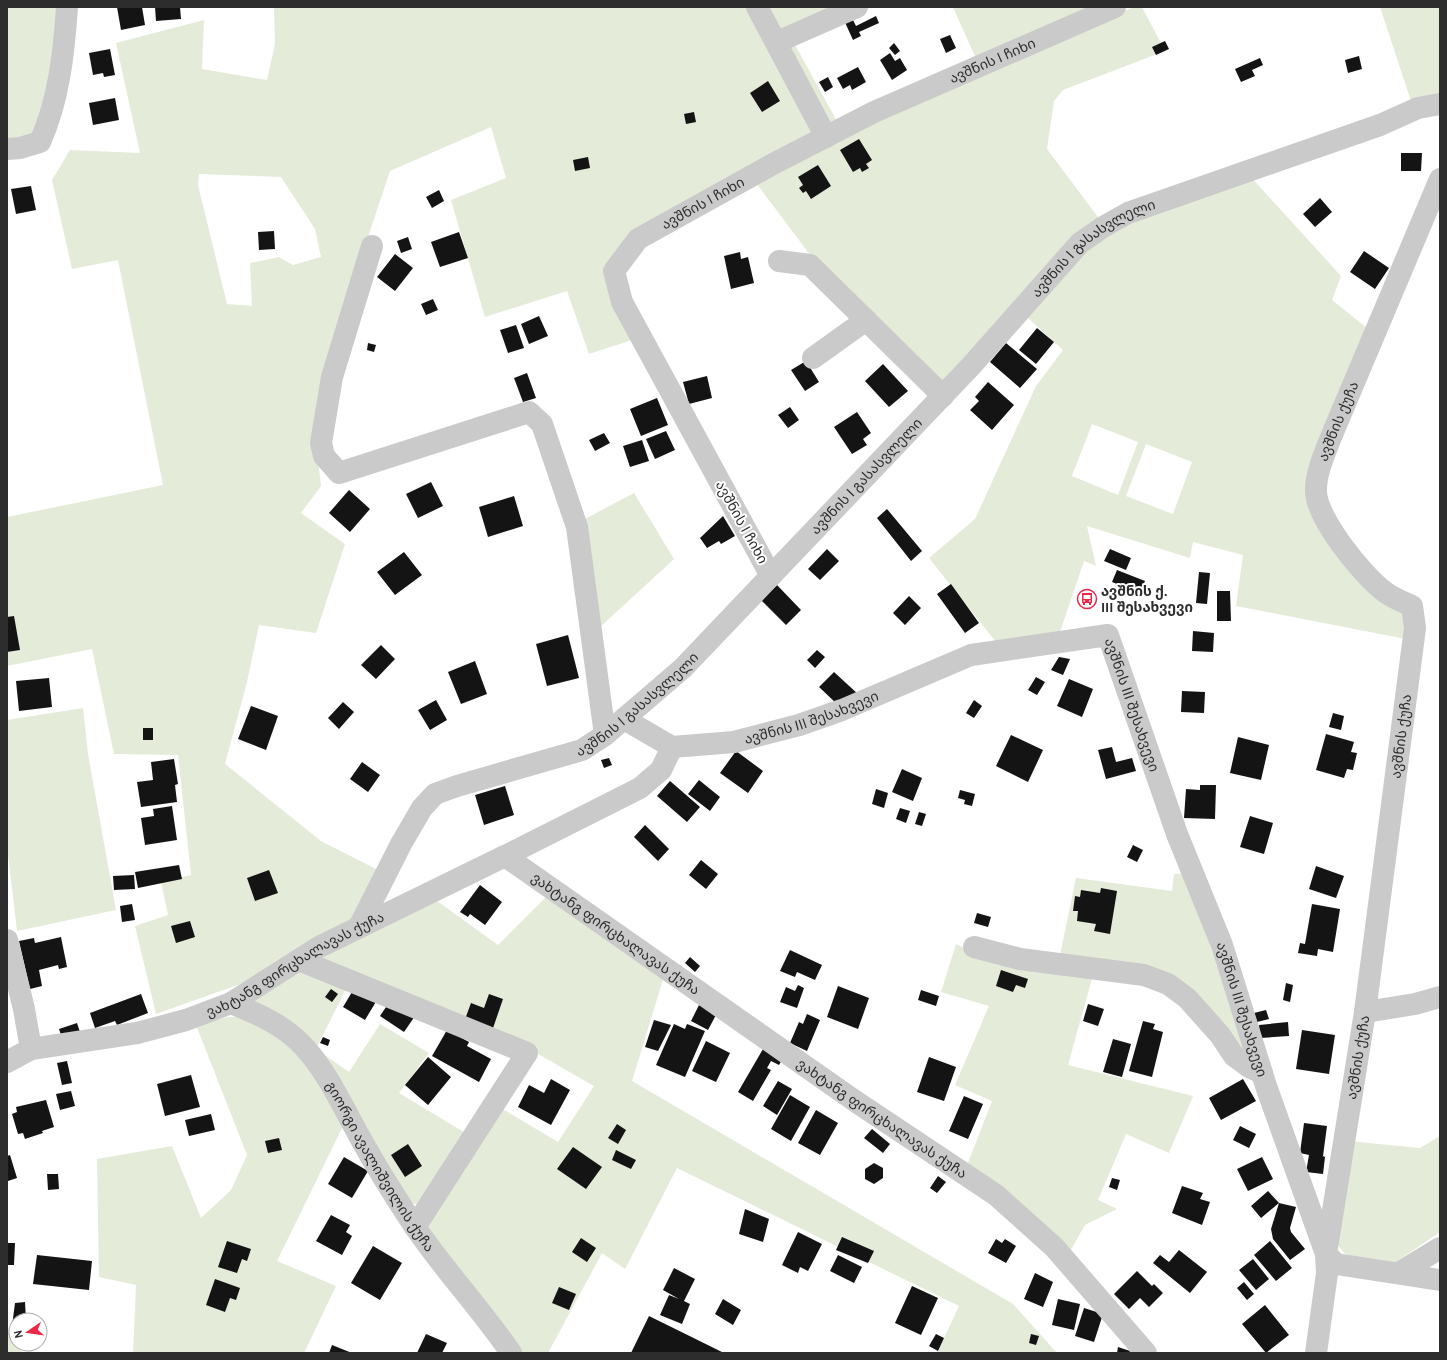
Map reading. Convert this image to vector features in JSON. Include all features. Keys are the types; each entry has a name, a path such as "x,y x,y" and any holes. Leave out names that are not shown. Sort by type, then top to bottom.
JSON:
{"street":[{"path":"7,149 20,148 40,142 50,118 65,39 67,7"},
{"path":"758,7 826,137"},
{"path":"777,42 857,7"},
{"name":"ავშნის I ჩიხი","path":"771,576 622,302 614,271 638,239 773,164 874,112 1115,7"},
{"name":"ავშნის I გასასვლელი","path":"360,927 422,808 435,794 457,786 582,750 605,735 624,719 683,668 943,396 1080,243 1103,226 1128,213 1380,125 1418,108 1440,104"},
{"name":"ავშნის ქუჩა","path":"1316,1353 1327,1273 1326,1254 1365,1012 1415,628 1412,606 1385,592 1364,572 1339,542 1319,507 1316,490 1321,464 1331,437 1433,208 1440,179"},
{"path":"372,246 332,377 321,443 324,456 339,473 529,412 542,424 577,527 605,735"},
{"path":"779,261 810,265 943,396"},
{"path":"813,358 866,320"},
{"name":"ავშნის III შესახვევი","path":"672,747 734,742 799,725 842,710 972,655 1108,635 1177,834 1222,945 1262,1073 1326,1254"},
{"path":"505,856 640,788 661,770 672,747 624,719"},
{"name":"ვახტანგ ფირცხალავას ქუჩა","path":"7,1062 31,1049 137,1032 186,1020 232,1002 319,947 505,856 855,1101 996,1195 1054,1247 1146,1353"},
{"path":"7,940 24,1009 31,1049"},
{"path":"974,947 1020,959 1144,975 1168,984 1187,998 1220,1035 1234,1056 1249,1067 1262,1073"},
{"path":"299,960 527,1053 415,1227"},
{"path":"1365,1012 1415,1004 1440,997"},
{"name":"გიორგი ავალიშვილის ქუჩა","path":"232,1002 270,1019 305,1048 335,1092 362,1142 415,1227 440,1262 493,1326 511,1353"},
{"path":"1399,1274 1440,1248"},
{"path":"1326,1254 1336,1264 1440,1280"}],"green space":[{"path":"7,7 60,7 43,117 30,138 7,142"},
{"path":"274,7 845,7 789,34 838,123 607,270 635,339 589,354 567,291 485,317 451,200 506,178 491,127 390,171 351,288 317,452 321,486 301,513 345,544 316,633 259,625 247,682 225,764 321,841 378,870 349,926 246,982 156,1014 135,926 168,915 161,882 191,875 178,755 114,754 92,649 7,666 7,517 163,485 118,260 72,269 52,180 70,150 140,153 116,43 204,20 202,69 267,80 275,44","holes":["199,174 281,177 315,229 321,257 293,265 279,257 250,263 252,306 227,304 198,185"]},
{"path":"953,7 1098,7 977,61"},
{"path":"1134,7 1142,7 1165,51 1063,90 1054,101 1047,149 1101,221 941,386 814,260 756,183 924,98"},
{"path":"1380,7 1440,7 1440,96 1412,104"},
{"path":"1250,176 1341,276 1332,300 1367,328 1309,481 1404,614 1406,639 1236,606 1243,555 1193,542 1190,558 1087,526 1096,566 1084,561 1058,638 996,642 929,558 975,519 1036,386 1063,350 1027,317 1080,252 1129,219","holes":["1092,424 1138,442 1118,495 1072,476","1146,444 1192,462 1173,514 1126,496"]},
{"path":"634,493 674,559 599,628 583,520"},
{"path":"83,708 88,754 116,910 17,931 7,846 7,720"},
{"path":"1188,873 1252,1060 1190,995 1059,960 1076,878 1172,891 1174,874"},
{"path":"549,894 665,973 632,1081 1013,1304 1057,1353 937,1353 959,1306 677,1168 625,1269 602,1253 548,1353 517,1353 422,1227 501,1108 558,1142 594,1086 538,1054 508,1039 312,959 433,898 498,945"},
{"path":"956,944 970,951 1093,975 1068,1065 1193,1096 1169,1153 1126,1134 1098,1200 1117,1209 1085,1225 1068,1255 966,1168 992,1101 955,1085 989,1006 941,992"},
{"path":"298,967 349,983 316,1049 349,1072 380,1024 429,1053 399,1093 467,1134 419,1204 406,1203 334,1077 252,1001"},
{"path":"228,1017 249,1017 301,1051 345,1122 277,1261 336,1286 304,1353 133,1353 136,1285 99,1277 97,1159 172,1146 201,1218 231,1190 247,1155 196,1025"},
{"path":"1440,1136 1440,1232 1393,1264 1376,1262 1345,1254 1337,1244 1348,1141 1420,1148"},
{"path":"7,1330 8,1352 22,1353 7,1353"}],"building":[{"path":"117,7 142,7 145,25 121,30"},
{"path":"155,7 180,7 181,19 156,21"},
{"path":"850,14 856,26 876,16 879,23 859,32 861,36 853,40 843,18"},
{"path":"950,35 956,48 946,53 940,39"},
{"path":"1165,41 1169,49 1156,55 1152,47"},
{"path":"894,43 900,51 895,55 889,48"},
{"path":"110,49 115,75 104,77 103,73 93,75 89,53"},
{"path":"890,53 895,61 900,58 907,70 892,80 880,60"},
{"path":"1359,56 1362,69 1348,73 1345,60"},
{"path":"1260,58 1263,65 1252,70 1255,76 1241,82 1235,69"},
{"path":"858,67 866,82 852,90 850,85 843,89 837,78"},
{"path":"828,77 833,87 825,92 819,82"},
{"path":"768,81 780,101 762,112 750,93"},
{"path":"115,98 119,120 93,125 89,103"},
{"path":"694,112 696,122 686,124 684,114"},
{"path":"859,139 872,160 866,164 869,168 862,172 860,168 853,172 840,150"},
{"path":"1401,153 1422,153 1421,171 1401,171"},
{"path":"588,157 590,168 575,171 573,160"},
{"path":"818,165 831,186 811,199 806,191 803,193 799,188 803,185 798,177"},
{"path":"31,186 36,210 16,214 11,189"},
{"path":"439,190 444,201 432,208 426,197"},
{"path":"1320,198 1332,212 1315,227 1303,214"},
{"path":"274,231 275,249 259,250 258,232"},
{"path":"459,232 468,258 440,267 431,242"},
{"path":"408,237 412,249 401,253 397,241"},
{"path":"1364,251 1389,268 1375,289 1350,272"},
{"path":"740,252 741,259 748,257 754,283 731,289 724,256"},
{"path":"395,254 413,268 395,291 377,277"},
{"path":"433,299 438,310 426,315 421,304"},
{"path":"539,316 548,336 529,344 521,324"},
{"path":"516,325 524,348 508,353 500,330"},
{"path":"1037,328 1054,342 1036,364 1019,350"},
{"path":"368,343 376,345 374,352 367,350"},
{"path":"1006,343 1037,369 1020,388 990,362"},
{"path":"806,361 819,382 805,391 791,370"},
{"path":"883,364 908,391 889,407 865,381"},
{"path":"527,373 536,398 523,402 514,378"},
{"path":"707,376 712,398 689,404 683,382"},
{"path":"988,382 1014,405 992,430 970,410 979,401 975,397"},
{"path":"657,398 668,425 641,436 630,409"},
{"path":"790,407 799,420 788,428 778,415"},
{"path":"857,412 871,433 863,439 867,445 852,454 834,427"},
{"path":"666,431 675,450 655,459 646,439"},
{"path":"604,433 610,443 595,451 589,440"},
{"path":"642,440 649,461 630,467 623,446"},
{"path":"431,482 443,506 418,518 406,494"},
{"path":"349,490 370,509 350,532 329,513"},
{"path":"514,496 523,526 488,537 479,507"},
{"path":"887,509 922,551 911,561 877,518"},
{"path":"723,516 735,536 721,544 719,541 707,548 700,538"},
{"path":"827,549 839,561 820,580 808,569"},
{"path":"1110,549 1131,558 1126,570 1104,561"},
{"path":"404,552 422,575 395,595 377,572"},
{"path":"1117,570 1145,581 1140,593 1112,582"},
{"path":"1199,572 1210,573 1207,604 1196,603"},
{"path":"951,584 979,623 965,633 937,594"},
{"path":"777,585 801,610 786,625 761,600"},
{"path":"1217,591 1230,591 1231,621 1217,621"},
{"path":"909,596 921,608 905,625 893,613"},
{"path":"14,616 20,650 7,652 7,617"},
{"path":"1193,631 1214,633 1213,652 1192,651"},
{"path":"568,635 579,678 547,686 536,644"},
{"path":"381,645 395,659 376,679 361,665"},
{"path":"817,650 825,657 815,668 807,660"},
{"path":"1059,657 1070,659 1063,675 1051,670"},
{"path":"475,661 487,694 461,704 448,672"},
{"path":"834,672 859,695 838,705 819,687"},
{"path":"1036,677 1045,682 1037,695 1028,690"},
{"path":"49,678 52,707 19,711 16,681"},
{"path":"1069,679 1093,689 1082,717 1057,706"},
{"path":"1182,691 1205,692 1204,713 1181,712"},
{"path":"436,700 447,720 430,730 418,710"},
{"path":"974,700 982,706 974,718 966,713"},
{"path":"343,702 354,712 339,729 328,718"},
{"path":"251,706 278,716 266,750 238,739"},
{"path":"1333,713 1344,716 1341,730 1329,727"},
{"path":"143,728 153,728 153,740 143,740"},
{"path":"1326,734 1354,742 1351,752 1357,753 1353,770 1347,769 1344,778 1316,770"},
{"path":"1011,735 1043,750 1028,782 996,766"},
{"path":"1238,737 1269,745 1261,780 1230,773"},
{"path":"1112,747 1116,762 1132,758 1136,771 1106,779 1098,750"},
{"path":"736,751 763,771 748,793 720,773"},
{"path":"609,758 612,765 604,768 601,760"},
{"path":"174,759 178,784 175,785 177,802 141,807 137,782 153,780 151,762"},
{"path":"362,762 380,775 368,792 350,779"},
{"path":"902,769 922,778 913,801 892,792"},
{"path":"699,780 720,797 710,811 688,794"},
{"path":"670,781 700,807 687,822 657,796"},
{"path":"1200,785 1216,785 1215,819 1184,818 1186,789 1200,790"},
{"path":"505,786 514,815 484,825 475,795"},
{"path":"876,789 888,793 884,808 872,804"},
{"path":"960,790 975,794 972,806 964,804 965,800 958,798"},
{"path":"172,806 177,840 145,845 141,818 154,816 153,809"},
{"path":"900,808 910,811 906,823 896,819"},
{"path":"919,812 926,814 922,826 915,824"},
{"path":"1250,816 1273,823 1264,854 1240,847"},
{"path":"645,825 669,849 658,861 634,837"},
{"path":"1133,845 1143,850 1137,862 1127,857"},
{"path":"701,860 718,874 706,889 689,875"},
{"path":"179,865 182,879 138,888 135,872"},
{"path":"1316,866 1344,876 1336,898 1309,889"},
{"path":"269,870 278,893 255,901 247,878"},
{"path":"134,875 135,889 114,890 113,876"},
{"path":"480,885 502,902 485,925 470,914 468,917 460,912"},
{"path":"1101,888 1117,891 1110,934 1094,931 1096,924 1077,921 1078,911 1073,911 1075,896 1080,897 1081,890 1100,893"},
{"path":"132,904 135,920 122,922 120,906"},
{"path":"1312,904 1340,909 1333,952 1318,949 1317,956 1298,953 1300,943 1305,944"},
{"path":"977,913 991,917 988,927 974,923"},
{"path":"190,921 195,937 176,943 171,926"},
{"path":"61,937 67,967 59,969 58,965 39,970 42,986 30,989 19,941 34,938 35,943"},
{"path":"790,950 822,965 815,980 797,972 795,977 780,971"},
{"path":"690,957 700,966 695,972 685,963"},
{"path":"1001,970 1028,979 1025,988 1016,985 1013,992 996,986"},
{"path":"1286,983 1293,985 1290,1002 1283,1000"},
{"path":"798,985 804,988 797,1008 780,1002 786,987 795,991"},
{"path":"838,986 869,998 858,1029 827,1017"},
{"path":"355,987 377,1000 365,1020 343,1007"},
{"path":"331,989 338,994 332,1002 325,997"},
{"path":"921,990 939,996 936,1006 918,1000"},
{"path":"141,994 148,1013 117,1025 115,1021 95,1028 90,1013"},
{"path":"489,994 503,999 492,1031 464,1022 471,1003 484,1008"},
{"path":"388,1004 415,1016 404,1032 380,1016"},
{"path":"1088,1004 1104,1009 1098,1026 1083,1021"},
{"path":"699,1005 717,1013 708,1030 691,1021"},
{"path":"1266,1010 1269,1019 1257,1022 1254,1013"},
{"path":"807,1014 820,1020 807,1051 790,1043 799,1022 803,1024"},
{"path":"654,1020 671,1025 658,1051 645,1047"},
{"path":"1143,1021 1155,1024 1153,1029 1163,1032 1152,1077 1129,1071"},
{"path":"1288,1022 1289,1036 1260,1038 1259,1025"},
{"path":"77,1023 80,1032 62,1038 59,1029"},
{"path":"674,1024 685,1029 687,1024 705,1031 685,1077 656,1065"},
{"path":"447,1030 469,1042 467,1046 491,1059 479,1082 432,1056"},
{"path":"1302,1030 1335,1035 1329,1074 1296,1069"},
{"path":"323,1037 330,1040 328,1046 320,1043"},
{"path":"1113,1039 1131,1044 1122,1077 1103,1072"},
{"path":"706,1041 730,1053 716,1082 692,1071"},
{"path":"763,1049 782,1060 779,1065 771,1061 767,1068 771,1070 753,1101 738,1092"},
{"path":"428,1057 451,1077 428,1105 405,1085"},
{"path":"929,1057 956,1067 944,1101 917,1092"},
{"path":"67,1061 72,1083 62,1085 57,1063"},
{"path":"191,1075 200,1107 165,1116 157,1084"},
{"path":"551,1079 570,1090 551,1125 518,1107 529,1085 544,1093"},
{"path":"1243,1079 1256,1101 1221,1120 1209,1098"},
{"path":"778,1081 792,1089 777,1115 763,1106"},
{"path":"71,1091 75,1106 60,1110 56,1094"},
{"path":"790,1095 810,1107 791,1141 771,1129"},
{"path":"964,1096 983,1104 968,1139 949,1131"},
{"path":"46,1100 54,1127 42,1131 43,1133 25,1139 23,1133 18,1134 12,1114 17,1112 16,1107"},
{"path":"816,1110 838,1123 820,1155 798,1143"},
{"path":"211,1114 215,1130 189,1136 185,1120"},
{"path":"1304,1123 1327,1126 1323,1156 1325,1157 1323,1174 1306,1172 1309,1155 1300,1153"},
{"path":"617,1124 626,1130 618,1144 608,1138"},
{"path":"1240,1126 1256,1134 1249,1148 1233,1140"},
{"path":"872,1129 890,1144 883,1153 864,1138"},
{"path":"279,1138 282,1150 268,1153 265,1141"},
{"path":"408,1144 422,1166 405,1177 391,1155"},
{"path":"573,1147 602,1167 586,1189 557,1169"},
{"path":"616,1150 636,1160 631,1169 612,1160"},
{"path":"10,1155 17,1178 8,1181 7,1156"},
{"path":"344,1157 368,1171 352,1198 328,1184"},
{"path":"1262,1157 1273,1179 1248,1191 1237,1169"},
{"path":"874,1163 883,1168 883,1178 874,1184 865,1179 865,1169"},
{"path":"47,1174 58,1174 59,1189 48,1190"},
{"path":"938,1176 946,1182 937,1193 930,1188"},
{"path":"1112,1178 1120,1180 1117,1190 1109,1187"},
{"path":"1182,1186 1203,1193 1200,1199 1210,1202 1202,1225 1172,1213"},
{"path":"1268,1191 1279,1203 1261,1218 1251,1206"},
{"path":"1279,1203 1296,1207 1290,1228 1291,1232 1305,1249 1290,1260 1273,1239 1271,1229"},
{"path":"745,1209 769,1219 763,1242 739,1234"},
{"path":"331,1215 350,1225 346,1232 352,1236 342,1255 316,1241"},
{"path":"798,1232 822,1244 808,1271 800,1267 798,1273 782,1265"},
{"path":"842,1237 874,1251 868,1263 836,1250"},
{"path":"581,1238 596,1248 587,1262 572,1252"},
{"path":"996,1239 1002,1243 1005,1239 1016,1246 1006,1263 988,1253"},
{"path":"227,1241 251,1249 247,1261 242,1259 237,1273 218,1267"},
{"path":"1270,1241 1292,1268 1276,1281 1254,1255"},
{"path":"7,1243 15,1243 14,1265 7,1265"},
{"path":"373,1246 402,1263 380,1300 351,1283"},
{"path":"1179,1250 1207,1272 1190,1293 1153,1263 1160,1255 1169,1262"},
{"path":"37,1255 92,1261 89,1290 33,1284"},
{"path":"838,1255 862,1267 854,1283 830,1271"},
{"path":"1253,1259 1269,1279 1256,1290 1239,1270"},
{"path":"674,1268 695,1279 684,1301 690,1304 682,1324 660,1315 669,1295 679,1299 663,1290"},
{"path":"1137,1271 1152,1286 1154,1284 1163,1293 1149,1307 1140,1298 1129,1309 1114,1294"},
{"path":"1035,1273 1053,1282 1043,1307 1024,1299"},
{"path":"215,1279 240,1288 236,1300 230,1298 225,1312 206,1305"},
{"path":"1244,1282 1254,1294 1247,1300 1237,1288"},
{"path":"912,1286 938,1298 921,1335 895,1323"},
{"path":"559,1287 576,1294 569,1310 552,1303"},
{"path":"723,1299 741,1310 733,1325 715,1314"},
{"path":"1058,1299 1080,1304 1074,1330 1052,1325"},
{"path":"25,1302 26,1312 14,1312 15,1303"},
{"path":"1265,1305 1289,1335 1266,1353 1242,1324"},
{"path":"1084,1308 1103,1314 1094,1342 1075,1336"},
{"path":"649,1316 724,1353 631,1353"},
{"path":"426,1334 447,1343 442,1353 417,1353"},
{"path":"936,1334 944,1338 938,1351 929,1346"},
{"path":"1031,1334 1039,1336 1036,1345 1029,1343"},
{"path":"332,1345 352,1353 329,1353"},
{"path":"1118,1347 1130,1351 1129,1353 1117,1353"}],"place":[{"name":"ავშნის ქ. III შესახვევი","path":"1087,599"}]}
